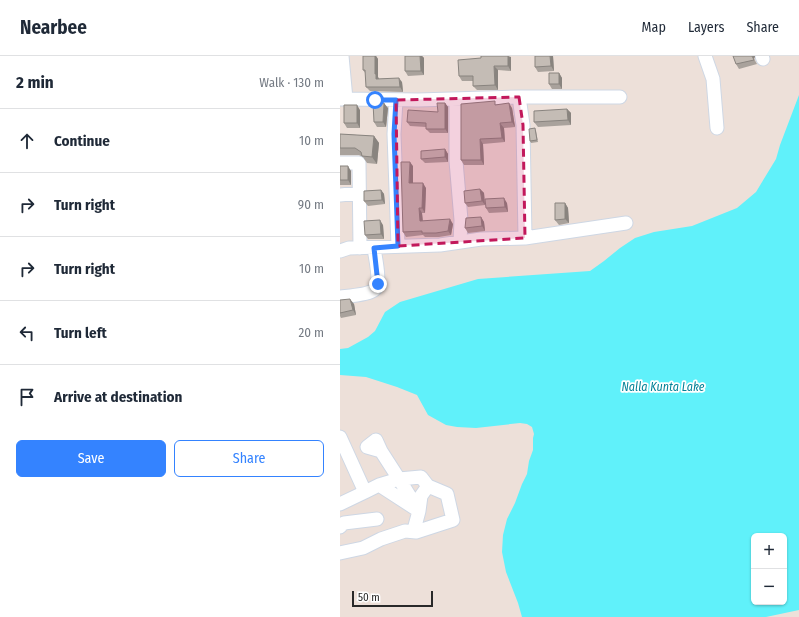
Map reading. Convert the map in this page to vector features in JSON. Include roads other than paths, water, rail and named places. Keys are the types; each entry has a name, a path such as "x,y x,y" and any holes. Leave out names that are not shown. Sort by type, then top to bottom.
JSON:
{"street":[{"path":"342,56 343,99 396,100 519,97 620,97"},
{"path":"705,56 712,79 717,128"},
{"path":"519,97 523,126 525,238"},
{"path":"456,99 456,161 461,220 460,242"},
{"path":"396,100 394,134 398,246"},
{"path":"340,164 359,164 360,248"},
{"path":"340,195 359,193"},
{"path":"340,251 349,248 440,245 481,239 525,238 626,223"},
{"path":"340,297 375,290 378,284 378,278 374,248"},
{"path":"340,437 365,492"},
{"path":"381,451 419,511"},
{"path":"340,504 379,485 399,479 420,477 428,486 447,494 454,520 416,532 405,531 381,539 363,548 340,553"},
{"path":"379,485 419,511"},
{"path":"416,532 415,526 421,496 428,486"},
{"path":"340,526 344,523 377,519"}],"water":[{"name":"Nalla Kunta Lake","path":"799,95 799,610 766,617 522,617 506,572 502,552 503,535 507,519 527,474 529,461 533,450 534,434 532,427 527,424 520,423 476,428 446,425 428,415 417,395 366,377 340,375 340,349 348,348 368,337 375,331 385,312 400,302 478,279 590,271 635,238 654,232 692,226 737,208 756,192 776,159"}]}
